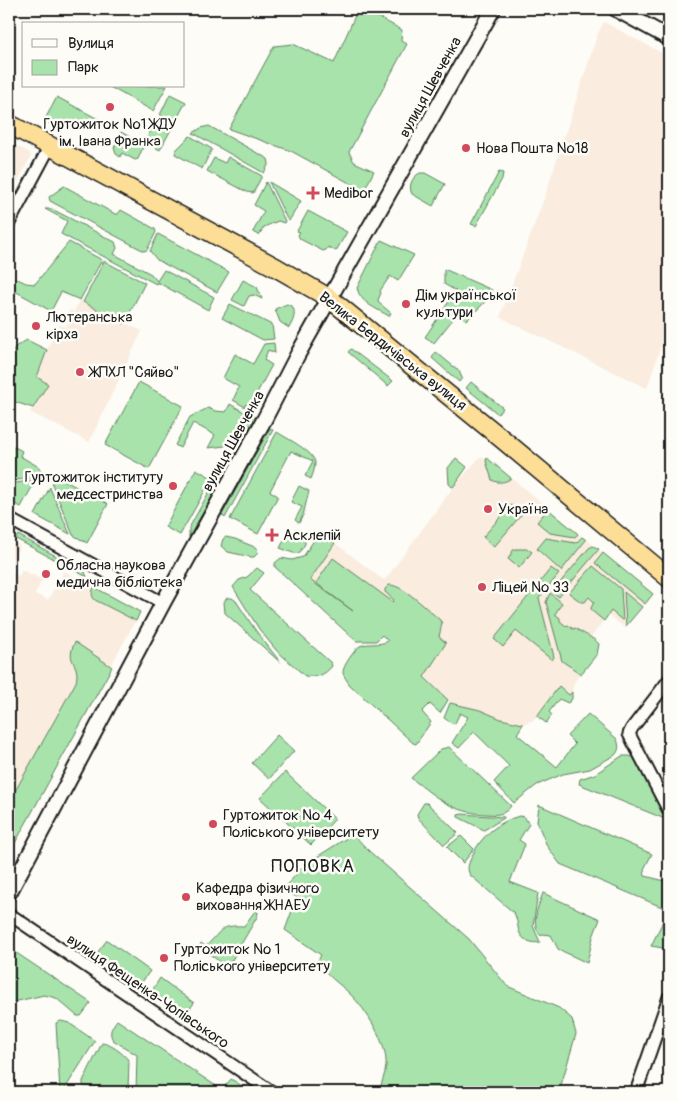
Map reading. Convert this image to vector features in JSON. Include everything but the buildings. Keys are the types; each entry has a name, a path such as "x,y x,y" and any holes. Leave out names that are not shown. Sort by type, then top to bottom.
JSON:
{"highway":[{"name":"Велика Бердичівська вулиця","path":"9,124 48,150 327,302 456,401 669,578"},
{"name":"Велика Бердичівська вулиця","path":"9,134 48,150"},
{"name":"Велика Бердичівська вулиця","path":"327,302 349,323 669,587"}],"street":[{"name":"вулиця Шевченка","path":"9,893 163,603 327,302 493,9"},
{"path":"616,9 634,13 669,38"},
{"path":"9,223 48,150"},
{"path":"9,519 163,603"},
{"path":"669,680 629,734 669,811"},
{"name":"вулиця Фещенка-Чопівського","path":"9,914 272,1092"},
{"path":"636,1092 669,997"}],"shaded area":[{"path":"604,22 669,57 669,321 647,388 500,317 545,196 598,33"},
{"path":"9,142 30,153 31,156 9,198"},
{"name":"ЖПХЛ \"Сяйво\"","path":"80,300 142,331 89,442 30,412 48,384 37,377 49,345 60,325 66,327 71,318 66,315 69,310 74,312"},
{"name":"Ліцей № 33","path":"480,457 487,458 653,594 625,628 608,615 591,637 599,644 597,654 574,682 570,695 559,686 534,720 523,724 501,719 480,710 452,704 371,624 309,580 335,543 385,580 452,489"},
{"path":"9,540 20,546 9,571"},
{"path":"22,570 42,580 35,594 48,600 64,571 140,612 9,854 9,571 19,576"}],"green space":[{"path":"358,9 363,9 402,30 401,40 407,44 349,152 354,162 374,171 364,191 291,151 229,129 274,46 293,44 334,63"},
{"path":"112,88 166,88 153,111"},
{"path":"170,94 186,102 175,122 160,115"},
{"path":"57,97 98,119 94,126 58,129 44,121"},
{"path":"157,118 173,126 160,150 145,142"},
{"path":"209,126 268,159 269,163 264,173 193,133"},
{"path":"121,132 144,145 138,159 135,160 122,153 120,157 116,154 114,148"},
{"path":"190,136 212,149 202,169 175,154 176,150"},
{"path":"228,157 262,176 253,193 247,192 207,171 214,158 225,163"},
{"path":"499,172 503,173 502,179 476,226 471,224"},
{"path":"420,173 425,173 445,184 433,206 412,194 410,188 412,182"},
{"path":"266,182 285,221 284,223 278,221 264,227 259,235 253,232 264,211 254,205"},
{"path":"269,182 301,201 289,221 287,219"},
{"path":"64,186 115,214 118,214 121,210 155,229 156,232 147,250 144,251 50,201 49,197"},
{"path":"45,209 52,209 115,242 117,248 114,254 151,274 157,281 164,270 214,297 208,310 61,234 67,221"},
{"path":"308,211 347,232 336,251 328,247 323,251 300,239 298,235 300,232 297,231"},
{"path":"158,234 229,272 217,292 157,260 150,251"},
{"path":"381,240 414,255 398,281 390,276 380,291 379,303 391,313 389,316 365,302 357,288"},
{"path":"69,242 102,260 80,300 61,292 51,311 13,290 9,293 9,275 26,283 35,284"},
{"path":"104,261 145,283 124,324 83,302"},
{"path":"444,269 492,290 488,299 467,320 457,314 434,343 425,337 456,291 444,284"},
{"path":"243,280 257,287 262,299 254,295 249,296 244,306 232,300"},
{"path":"230,304 272,325 274,339 263,340 222,318"},
{"path":"287,304 293,307 294,313 289,328 280,322 275,309"},
{"path":"27,340 47,350 37,377 48,384 33,408 9,400 9,359 15,347"},
{"path":"274,343 275,353 268,350 264,360 272,365 250,406 246,404 245,407 233,400 239,387 223,378 235,354 253,364 264,344"},
{"path":"351,349 393,381 388,386 348,352"},
{"path":"436,352 459,371 462,378 459,382 432,358"},
{"path":"139,382 183,406 149,469 105,445"},
{"path":"471,382 503,408 498,414 466,388"},
{"path":"230,404 246,413 231,441 225,446 208,448 215,435 193,423 180,448 175,445 190,417 208,408 226,412"},
{"path":"251,415 255,417 230,464 226,462"},
{"path":"270,428 273,430 225,518 222,515"},
{"path":"277,432 310,454 314,459 315,467 311,479 305,476 313,461 291,451 270,491 278,496 258,534 230,519"},
{"path":"9,444 22,451 20,456 39,467 41,472 38,477 9,481"},
{"path":"456,458 467,467 452,487 449,484 448,468"},
{"path":"487,458 511,478 502,482 492,480 486,461"},
{"path":"224,465 229,467 189,537 189,528"},
{"path":"196,469 212,478 180,535 165,527"},
{"path":"56,476 108,504 87,543 73,535 52,484"},
{"path":"36,480 21,507 9,501 9,484"},
{"path":"299,486 309,491 299,523 295,520 302,507 291,502"},
{"path":"50,488 70,534 35,515"},
{"path":"511,505 522,514 494,547 483,537"},
{"path":"548,509 578,534 575,537 550,533 537,522"},
{"path":"289,531 305,540 305,544 299,553 293,553 280,548"},
{"path":"318,534 335,543 310,580 353,611 316,583 333,558 393,602 394,600 385,592 389,585 408,593 442,623 439,637 446,643 424,677 448,700 440,713 430,704 422,712 431,722 416,744 349,684 343,673 349,658 360,646 388,641 382,635 376,641 356,641 275,567 275,563 281,558 292,560 303,557"},
{"path":"18,535 85,572 87,577 16,539"},
{"path":"226,537 257,548 258,553 251,557 228,552 221,546 223,539"},
{"path":"582,537 586,540 561,571 537,549 546,538 576,543"},
{"path":"593,546 599,549 559,597 552,592 589,548"},
{"path":"514,549 528,549 532,552 519,568 508,559"},
{"path":"603,553 653,594 645,604 595,563"},
{"path":"593,566 621,589 623,621 611,611 604,621 592,611 591,608 594,602 589,597 585,602 581,602 569,593"},
{"path":"257,568 264,573 250,590 331,663 332,666 324,674 313,677 305,676 276,650 259,629 233,587 239,580 247,577"},
{"path":"551,568 559,574 539,598 554,657 552,660 516,631 503,647 494,639"},
{"path":"94,587 140,612 136,621 95,600 92,594"},
{"path":"624,592 642,607 626,626"},
{"path":"550,593 562,603 555,614 560,618 560,621 566,626 575,628 594,639 599,644 597,654 581,674 562,661 546,602"},
{"path":"227,598 232,598 236,601 281,663 225,613 224,602"},
{"path":"75,642 112,667 9,854 9,802 76,682 77,675 71,655"},
{"path":"559,686 569,695 572,692 572,699 568,703 559,699 549,712 552,715 546,723 537,716"},
{"path":"450,703 480,710 501,719 523,724 517,734 557,767 575,744 567,736 588,714 617,739 619,745 617,753 590,769 563,774 537,785 514,803 494,782 509,766 474,732 459,748 452,743 468,717 460,713 453,724 444,718"},
{"path":"277,735 294,751 269,779 252,763"},
{"path":"449,747 511,806 508,809 500,814 464,811 446,803 411,778 441,749"},
{"path":"622,756 633,757 665,819 579,784 580,779 595,774"},
{"path":"285,772 335,819 311,845 260,798"},
{"path":"424,803 427,803 458,833 444,845 418,818 417,814"},
{"path":"539,805 652,854 644,869 645,876 669,882 669,910 560,864 547,846 537,822"},
{"path":"458,815 504,818 484,830 458,817"},
{"path":"519,816 524,817 529,824 519,840 525,844 510,882 538,893 533,926 540,942 537,943 530,942 521,936 514,913 470,875 468,870 472,856 485,836 497,826"},
{"path":"353,834 369,851 469,939 507,986 559,1008 572,1019 576,1034 559,1092 379,1092 386,1066 386,1057 375,1027 356,1000 328,975 321,966 318,961 321,955 285,930 297,897 283,890 304,865"},
{"path":"461,836 474,849 463,863 447,847"},
{"path":"543,893 600,919 593,937 587,963 558,949 551,935 542,934 541,936 535,921"},
{"path":"255,911 258,912 257,917 229,965 224,965 200,947 201,943 205,946 207,945 219,932 230,926 244,926"},
{"path":"666,915 669,916 669,949 651,946"},
{"path":"107,940 150,971 139,986 94,957"},
{"path":"9,948 91,1003 81,1016 77,1016 56,998 44,995 9,1003"},
{"path":"160,978 194,1003 183,1018 150,994"},
{"path":"117,1020 222,1090 231,1079 252,1092 136,1092 137,1055 113,1040 112,1027"},
{"path":"61,1021 69,1023 95,1041 63,1092 60,1092 56,1023"},
{"path":"102,1043 117,1049 129,1061 128,1090 83,1086 83,1081"}],"place":[{"name":"Гуртожиток №1 ЖДУ ім. Івана Франка","path":"110,107"},
{"name":"Нова Пошта №18","path":"466,148"},
{"name":"Medibor","path":"313,193"},
{"name":"Дім української культури","path":"406,304"},
{"name":"Лютеранська кірха","path":"36,326"},
{"name":"ЖПХЛ \"Сяйво\"","path":"80,372"},
{"name":"Гуртожиток інституту медсестринства","path":"173,486"},
{"name":"Україна","path":"488,509"},
{"name":"Асклепій","path":"272,535"},
{"name":"Обласна наукова медична бібліотека","path":"46,574"},
{"name":"Ліцей № 33","path":"482,587"},
{"name":"Гуртожиток № 4 Поліського університету","path":"213,824"},
{"name":"Кафедра фізичного виховання ЖНАЕУ","path":"186,897"},
{"name":"Гуртожиток № 1 Поліського університету","path":"164,958"}],"district":[{"name":"ПОПОВКА","path":"313,866"}]}
